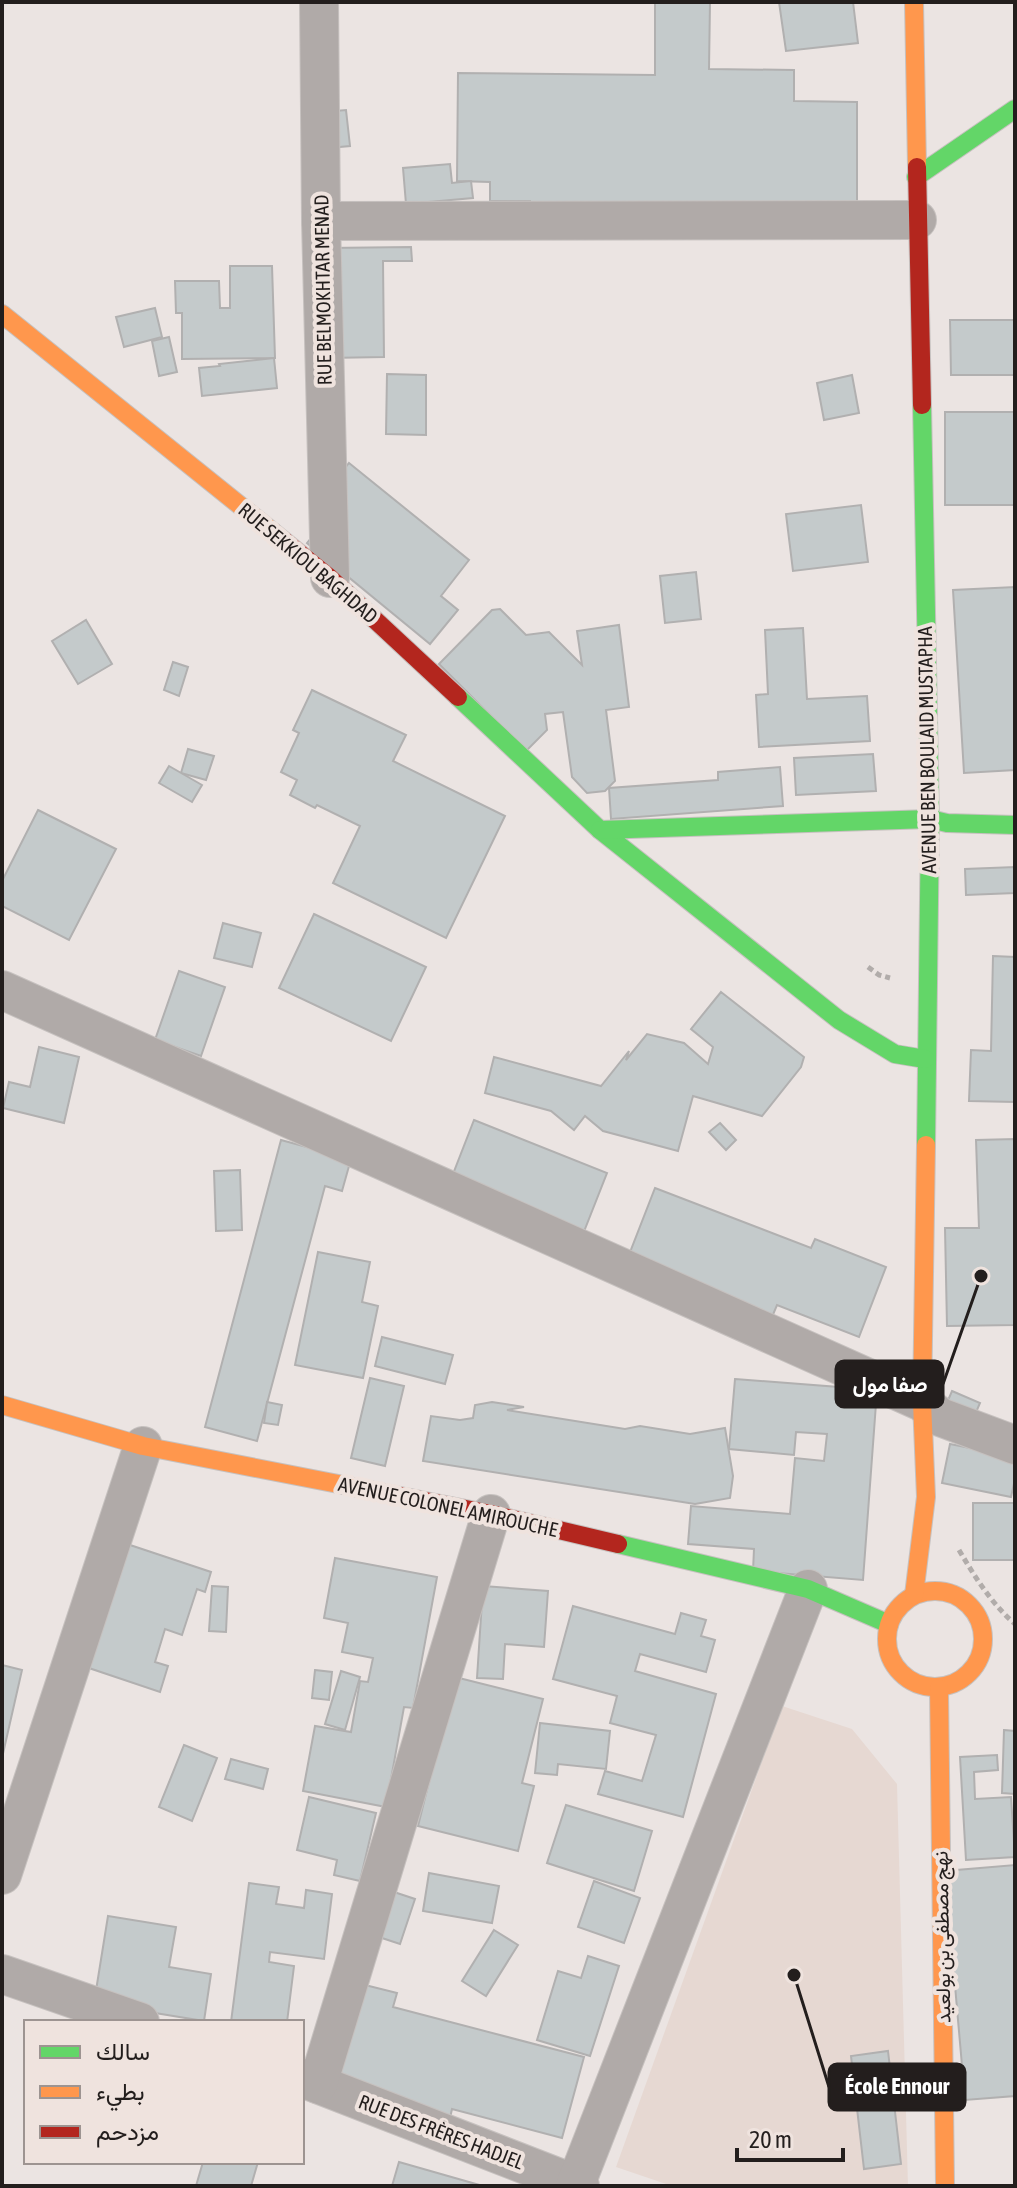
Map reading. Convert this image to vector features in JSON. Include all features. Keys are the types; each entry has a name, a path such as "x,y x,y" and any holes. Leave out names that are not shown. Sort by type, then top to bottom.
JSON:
{"main road":[{"name":"AVENUE BEN BOULAID MUSTAPHA","path":"914,2 930,819 922,1402 926,1497"},
{"path":"916,177 1015,109"},
{"name":"RUE SEKKIOU BAGHDAD","path":"2,314 330,578 600,830 839,1020 895,1054 925,1059"},
{"path":"600,830 930,819 947,823 1015,825"},
{"name":"AVENUE COLONEL AMIROUCHE","path":"2,1405 143,1446 491,1514 808,1589 889,1624"},
{"path":"926,1497 940,1540"},
{"path":"914,1595 926,1497"},
{"path":"950,1568 959,1596"},
{"path":"943,1591 959,1596 978,1615 983,1631 983,1648 976,1667 964,1679 949,1686 922,1687 899,1672 890,1658 887,1641 889,1624 900,1605 914,1595 943,1591"},
{"path":"983,1648 1004,1653"},
{"name":"نهج مصطفى بن بولعيد","path":"939,1688 945,2186"}],"street":[{"name":"RUE BELMOKHTAR MENAD","path":"319,2 330,578"},
{"path":"321,221 917,220"},
{"path":"2,990 922,1402 940,1417 1015,1445"},
{"path":"2,1875 143,1446"},
{"path":"310,2081 491,1514"},
{"path":"577,2185 808,1589"},
{"path":"2,1974 134,2020"},
{"name":"RUE DES FRÈRES HADJEL","path":"310,2081 577,2185"}],"path":[{"path":"998,1609 1015,1624"}],"shaded area":[{"path":"782,1706 852,1729 897,1784 908,2186 672,2186 616,2167"}],"building":[{"path":"655,2 710,2 709,69 794,70 794,101 857,102 857,217 530,218 530,201 490,201 490,182 457,181 458,73 655,75"},
{"path":"779,2 853,2 858,43 786,51"},
{"path":"346,110 350,146 329,148 324,112"},
{"path":"450,164 452,183 471,181 473,198 406,204 403,168"},
{"path":"411,247 412,261 383,261 384,357 328,358 327,248"},
{"path":"230,266 272,266 275,358 182,359 182,313 176,313 175,281 219,281 220,308 230,308"},
{"path":"155,308 162,337 124,347 116,317"},
{"path":"950,320 1015,320 1015,375 951,375"},
{"path":"169,337 177,372 159,376 152,341"},
{"path":"274,358 277,388 202,396 199,368"},
{"path":"387,374 426,375 426,435 386,434"},
{"path":"852,375 859,413 824,420 817,383"},
{"path":"945,412 1015,412 1015,505 945,505"},
{"path":"349,463 469,560 441,596 458,610 430,644 307,543 327,518 314,507"},
{"path":"861,505 868,562 793,571 786,514"},
{"path":"696,572 701,619 665,623 660,576"},
{"path":"1015,587 1015,770 964,773 953,590"},
{"path":"500,609 526,635 549,632 582,665 577,631 619,625 629,707 606,710 615,781 605,791 587,793 572,777 563,712 545,714 547,730 526,751 439,664 492,610"},
{"path":"86,620 112,664 78,684 52,641"},
{"path":"803,628 807,699 867,696 870,741 759,747 756,695 768,694 765,630"},
{"path":"173,662 188,667 179,696 164,690"},
{"path":"312,690 406,735 393,761 505,816 446,938 333,883 360,826 290,795 297,780 281,772 299,733 293,730"},
{"path":"188,749 214,756 206,780 181,773"},
{"path":"873,754 876,791 796,795 794,758"},
{"path":"169,766 202,785 192,802 159,783"},
{"path":"780,767 783,806 611,819 609,788 718,780 718,772"},
{"path":"38,810 116,849 69,940 2,906 2,881"},
{"path":"1015,867 1015,893 966,895 965,869"},
{"path":"314,914 426,967 391,1041 279,988"},
{"path":"223,923 261,933 252,967 214,958"},
{"path":"993,956 1015,957 1015,1102 969,1101 971,1050 991,1051"},
{"path":"179,971 225,987 201,1056 155,1040"},
{"path":"721,992 804,1057 801,1067 762,1116 693,1096 678,1151 603,1131 585,1116 574,1130 551,1111 485,1093 494,1057 601,1086 647,1034 684,1043 708,1064 713,1047 691,1029"},
{"path":"39,1047 79,1057 64,1123 3,1108 9,1082 30,1087"},
{"path":"474,1120 607,1173 583,1234 448,1187"},
{"path":"720,1123 736,1140 726,1150 709,1132"},
{"path":"1015,1139 1015,1325 947,1326 945,1228 979,1228 976,1140"},
{"path":"281,1140 351,1159 342,1191 325,1186 257,1441 205,1427"},
{"path":"240,1170 242,1230 216,1231 214,1171"},
{"path":"655,1188 811,1248 815,1239 886,1267 859,1337 777,1305 772,1317 627,1260"},
{"path":"318,1252 370,1262 362,1302 378,1306 363,1378 295,1365"},
{"path":"382,1337 453,1355 445,1384 375,1366"},
{"path":"370,1378 404,1386 385,1466 351,1458"},
{"path":"735,1379 877,1390 863,1580 753,1571 754,1549 688,1544 691,1506 790,1514 795,1458 824,1461 827,1434 796,1432 794,1455 729,1449"},
{"path":"952,1391 980,1403 974,1417 946,1405"},
{"path":"267,1402 282,1405 278,1425 264,1423"},
{"path":"492,1402 524,1407 507,1410 625,1429 640,1426 690,1434 725,1428 733,1476 730,1498 695,1504 423,1461 431,1416 460,1420 473,1418 475,1405"},
{"path":"950,1444 1015,1457 1011,1497 942,1483"},
{"path":"973,1503 1015,1503 1015,1606 1014,1560 973,1560"},
{"path":"124,1543 211,1572 205,1592 197,1589 182,1635 165,1629 155,1662 168,1666 160,1692 83,1666"},
{"path":"335,1558 437,1577 413,1708 404,1707 386,1807 303,1791 315,1726 351,1732 360,1681 368,1682 373,1658 342,1652 348,1623 324,1618"},
{"path":"212,1586 228,1587 226,1632 209,1631"},
{"path":"483,1586 548,1591 544,1647 505,1644 503,1679 477,1678"},
{"path":"573,1606 675,1634 681,1613 706,1620 701,1636 715,1640 706,1672 640,1654 635,1671 716,1694 683,1817 598,1794 605,1771 642,1781 656,1735 610,1723 617,1696 553,1679"},
{"path":"2,1665 22,1670 2,1758"},
{"path":"315,1670 332,1672 329,1700 312,1698"},
{"path":"341,1671 360,1677 345,1730 325,1724"},
{"path":"455,1677 543,1699 522,1783 534,1786 518,1851 418,1826"},
{"path":"540,1723 610,1731 606,1769 558,1764 557,1775 535,1773"},
{"path":"1004,1730 1015,1731 1015,1794 1002,1793"},
{"path":"184,1745 217,1758 192,1821 159,1807"},
{"path":"997,1755 998,1770 974,1772 975,1799 1011,1797 1015,1857 966,1860 960,1757"},
{"path":"231,1759 268,1769 263,1789 225,1779"},
{"path":"309,1797 376,1813 360,1881 334,1875 337,1860 297,1850"},
{"path":"566,1805 652,1831 634,1891 547,1863"},
{"path":"1015,1865 1015,2096 965,2100 945,1871"},
{"path":"429,1873 499,1886 492,1923 423,1911"},
{"path":"594,1881 640,1898 624,1943 578,1927"},
{"path":"249,1883 279,1887 276,1904 304,1908 306,1890 332,1894 324,1959 270,1952 269,1962 294,1966 287,2020 231,2020"},
{"path":"394,1892 415,1899 400,1944 379,1937"},
{"path":"108,1916 176,1927 169,1967 211,1974 204,2020 94,2003"},
{"path":"494,1930 518,1945 486,1996 462,1981"},
{"path":"588,1956 619,1966 590,2056 537,2040 558,1971 581,1978"},
{"path":"357,1983 397,1993 393,2007 584,2057 562,2138 452,2109 448,2127 330,2087"},
{"path":"888,2051 901,2164 864,2169 851,2056"},
{"path":"399,2162 483,2186 392,2186"},
{"path":"202,2164 257,2164 251,2186 196,2186"}],"traffic: fast":[{"path":"916,177 1015,109"},
{"path":"922,405 930,819 926,1145"},
{"path":"458,697 600,830 839,1020 895,1054 925,1059"},
{"path":"600,830 930,819 947,823 1015,825"},
{"path":"618,1544 808,1589 889,1624"}],"traffic: slow":[{"path":"914,2 917,167"},
{"path":"2,314 273,532"},
{"path":"914,1595 926,1497 922,1402 926,1145"},
{"path":"2,1405 143,1446 395,1495"},
{"path":"926,1591 944,1591 962,1599 975,1612 983,1630 983,1639 980,1658 962,1679 944,1687 926,1687 908,1679 895,1666 887,1648 887,1630 895,1612 908,1599 926,1591"},
{"path":"939,1688 945,2186"}],"traffic: jam":[{"path":"917,167 922,405"},
{"path":"273,532 330,578 458,697"},
{"path":"395,1495 618,1544"}],"place":[{"name":"صفا مول","path":"981,1276"},
{"name":"École Ennour","path":"794,1975"}]}
